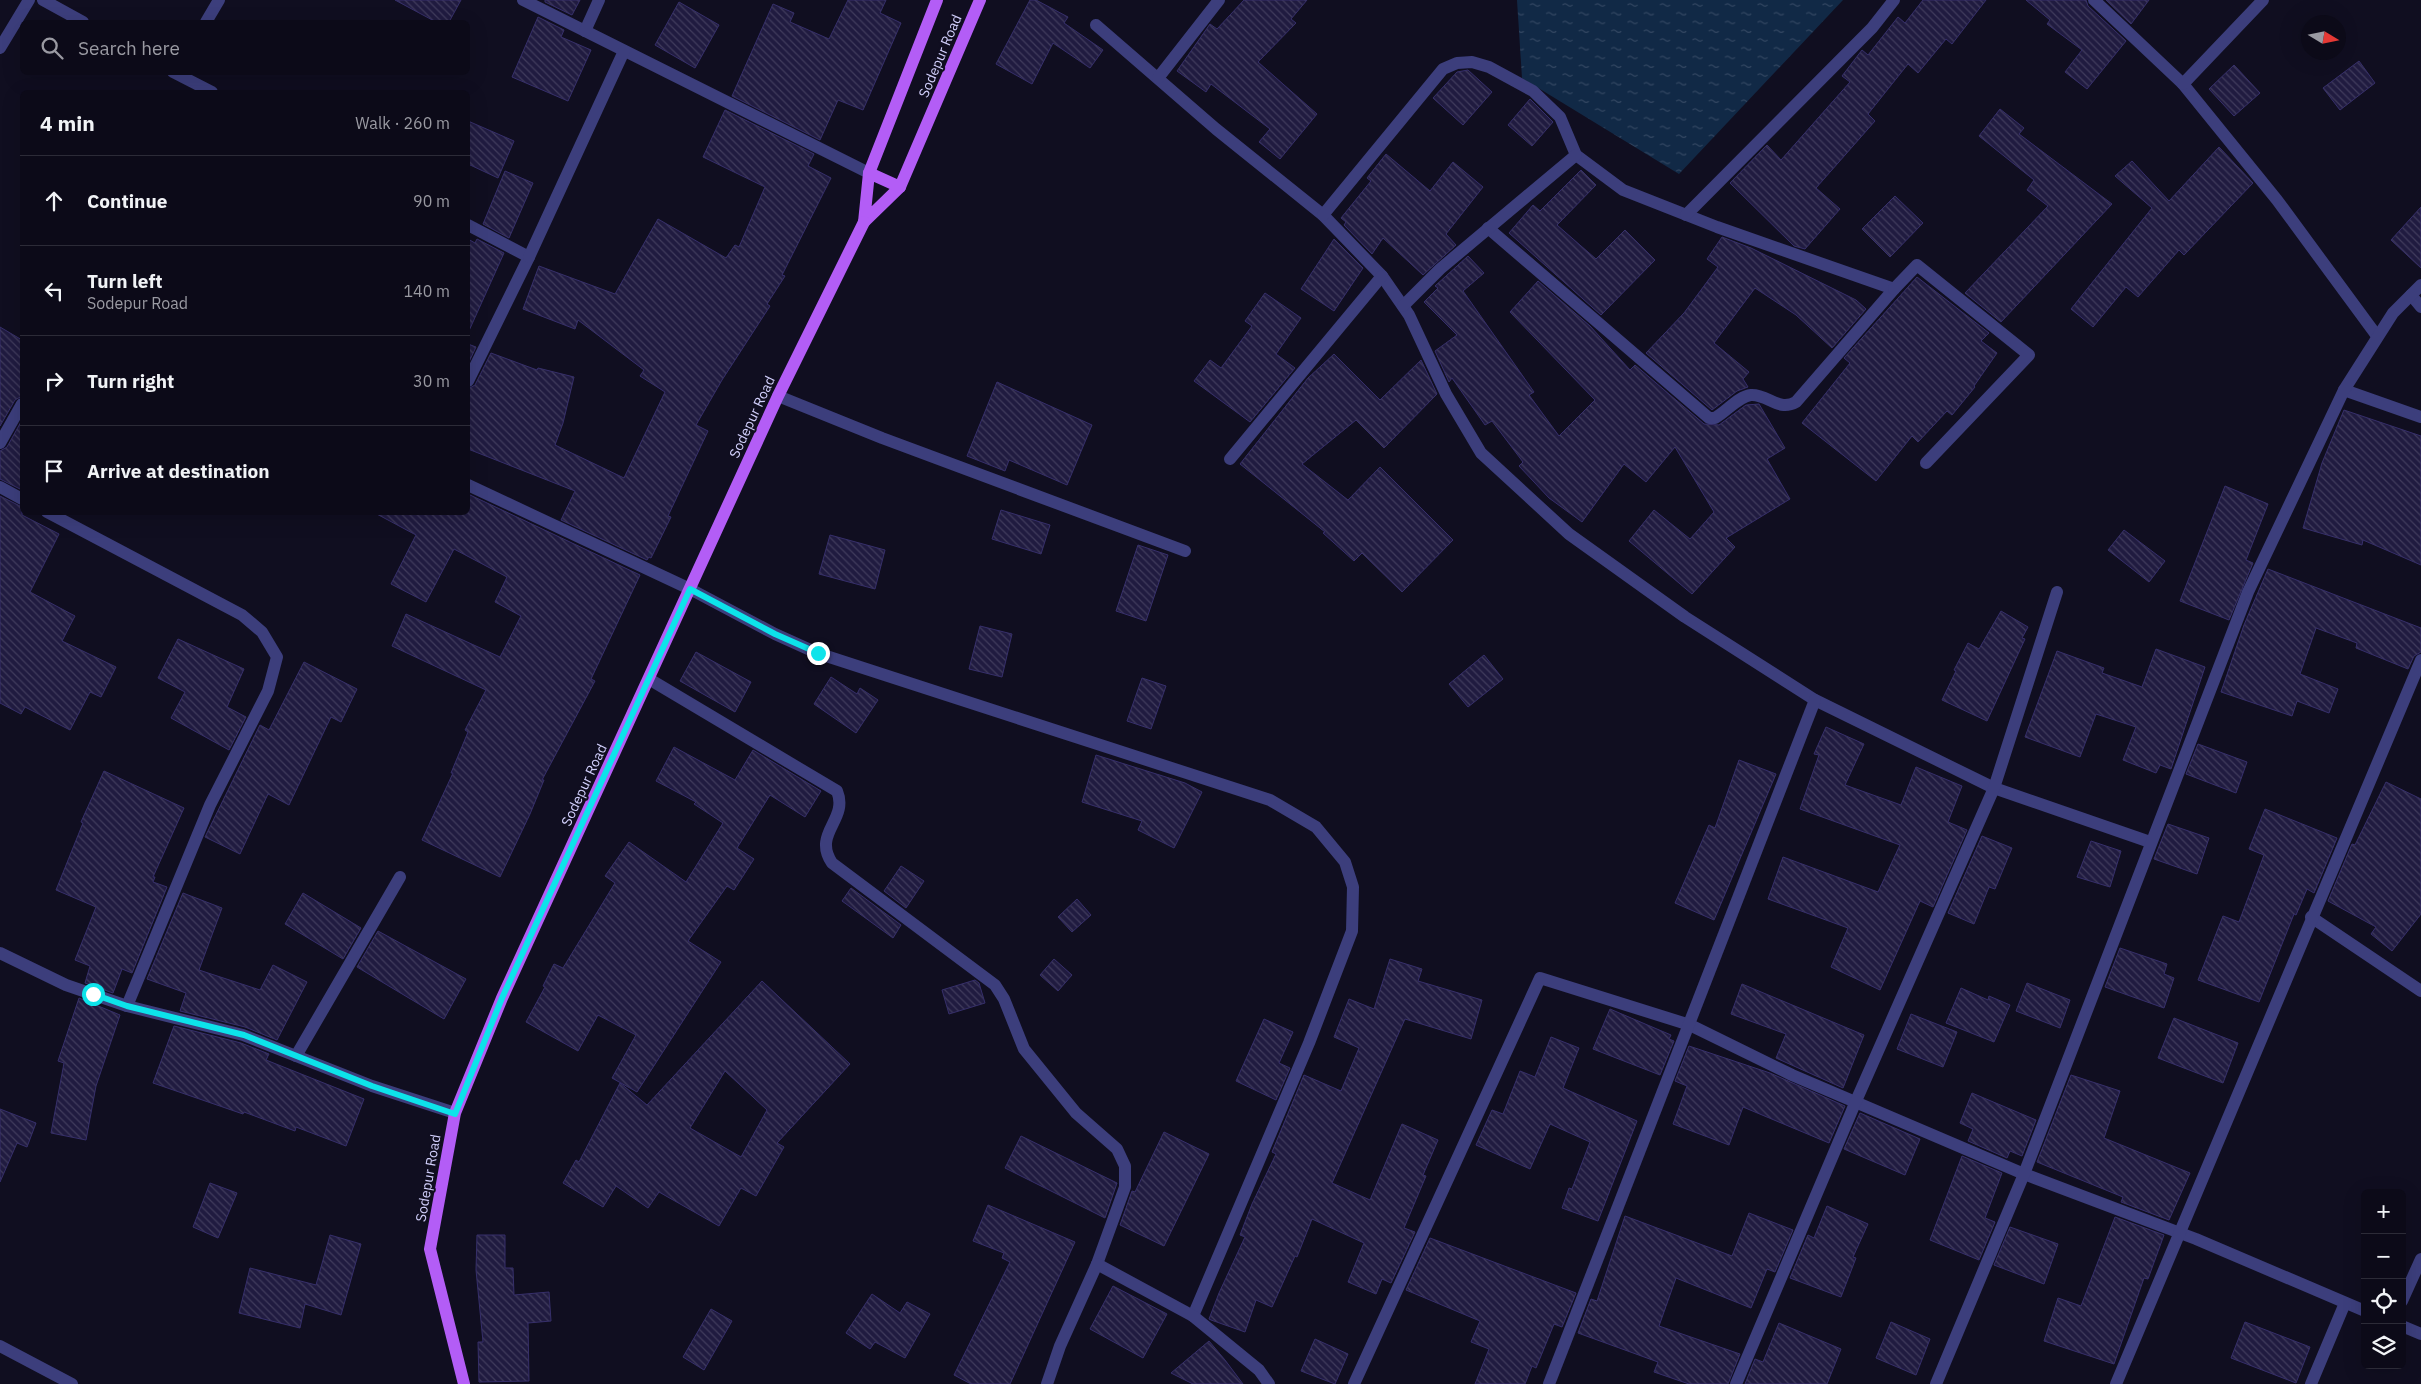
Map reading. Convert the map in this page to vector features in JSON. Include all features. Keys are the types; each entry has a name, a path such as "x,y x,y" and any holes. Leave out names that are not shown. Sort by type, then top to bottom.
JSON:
{"main road":[{"name":"Sodepur Road","path":"864,222 869,173 937,0"},
{"name":"Sodepur Road","path":"464,1384 430,1249 455,1114 502,998 778,396 864,222 900,187 980,0"},
{"path":"869,173 900,187"}],"street":[{"path":"0,48 29,0"},
{"path":"43,0 80,20"},
{"path":"207,20 219,0"},
{"path":"523,0 869,173"},
{"path":"585,31 599,0"},
{"path":"1158,78 1219,0"},
{"path":"1686,216 1872,28 1894,0"},
{"path":"2094,0 2183,84 2277,200 2377,336"},
{"path":"2183,84 2263,0"},
{"path":"1096,25 1216,129 1323,215 1382,276 1403,306 1446,394 1481,453 1568,534 1685,617 1815,700 1994,788 2150,842"},
{"path":"470,377 529,257 624,52"},
{"path":"1323,215 1443,69 1457,63 1472,62 1489,67 1533,91 1560,117 1576,155 1623,190 1686,216 1894,289"},
{"path":"179,75 208,90"},
{"path":"1403,306 1440,270 1488,228 1576,155"},
{"path":"470,226 529,257"},
{"path":"1488,228 1709,418 1715,418 1751,395 1775,404 1791,405 1796,402 1894,289 1918,265 2029,355 1926,463"},
{"path":"1230,459 1382,276"},
{"path":"1936,1384 2024,1174 2150,842 2248,592 2344,390 2393,313 2421,285"},
{"path":"2411,295 2421,307"},
{"path":"2344,390 2421,417"},
{"path":"778,396 1185,551"},
{"path":"0,442 20,407"},
{"path":"470,486 690,589 775,634 818,653 1270,800 1316,827 1345,862 1353,887 1352,931 1309,1043 1193,1316"},
{"path":"0,488 20,498"},
{"path":"53,515 242,615 262,632 277,657 268,691 210,805 127,1006"},
{"path":"1736,1384 1856,1101 1994,788 2057,592"},
{"path":"2116,1384 2311,917 2421,660"},
{"path":"649,679 837,791 840,800 840,810 827,835 825,847 832,863 995,985 1004,1000 1024,1049 1076,1112 1118,1149 1125,1166 1125,1187 1097,1264 1060,1346 1047,1384"},
{"path":"1549,1384 1815,700"},
{"path":"296,1056 400,877"},
{"path":"2311,917 2419,986"},
{"path":"0,953 66,985 127,1006 244,1035 372,1086 455,1114"},
{"path":"1354,1384 1540,978 1690,1025 1792,1075 2024,1174 2179,1233 2361,1309"},
{"path":"2406,1292 2421,1259"},
{"path":"1097,1264 1193,1316 1259,1370 1269,1384"},
{"path":"2311,1384 2345,1303"},
{"path":"2406,1328 2421,1334"},
{"path":"0,1346 72,1384"}],"water":[{"path":"1517,0 1843,0 1679,174 1522,78"}],"building":[{"path":"395,0 461,0 450,20 432,20"},
{"path":"545,0 580,0 572,15 545,2"},
{"path":"848,0 886,0 880,13 901,23 863,110 838,100 820,140 732,96 773,4 794,13 790,22 829,39"},
{"path":"1030,0 1036,0 1068,17 1064,23 1103,50 1090,68 1053,43 1032,84 996,64"},
{"path":"1244,0 1307,0 1291,19 1296,23 1258,62 1317,114 1280,159 1259,142 1270,129 1211,84 1206,92 1177,71 1210,24 1217,29"},
{"path":"1923,0 1986,0 1952,44 1946,39 1918,73 1908,64 1868,114 1875,121 1816,188 1840,209 1805,249 1794,246 1730,183 1767,145 1781,160 1850,82 1842,76 1862,50 1868,55 1898,17 1905,23"},
{"path":"2026,0 2086,0 2088,6 2126,41 2087,89 2065,72 2082,50 2047,24 2050,20"},
{"path":"2106,0 2149,0 2131,24"},
{"path":"679,2 719,25 695,68 655,45"},
{"path":"538,17 564,30 561,37 591,50 568,101 512,77"},
{"path":"2359,61 2375,83 2340,110 2323,88"},
{"path":"2234,65 2260,93 2234,116 2209,89"},
{"path":"1468,70 1492,92 1463,125 1433,98 1457,72"},
{"path":"1530,99 1553,122 1532,146 1508,125"},
{"path":"2000,109 2024,128 2019,134 2112,204 2001,322 1965,293 2048,206 2027,190 2034,180 1979,136"},
{"path":"725,110 814,154 808,166 831,178 782,275 785,276 767,304 770,306 722,380 696,425 708,431 668,516 671,517 651,558 649,557 647,560 561,520 575,491 470,450 470,388 475,385 491,353 537,370 538,368 574,377 563,423 555,445 624,478 665,392 640,376 644,370 578,320 575,329 523,309 539,266 615,294 658,219 726,258 735,245 739,247 765,187 703,157"},
{"path":"470,122 514,141 498,178 470,165"},
{"path":"2219,147 2253,183 2184,255 2179,250 2138,297 2126,287 2093,327 2071,309 2152,208 2115,176 2132,161 2169,201"},
{"path":"1386,154 1430,191 1453,162 1483,187 1446,234 1456,245 1423,275 1383,238 1372,254 1344,225 1346,222 1341,218 1371,181 1367,178"},
{"path":"1581,170 1596,185 1557,225 1596,259 1625,230 1655,260 1601,315 1509,233 1533,205 1540,211"},
{"path":"505,171 533,183 509,238 483,224"},
{"path":"1895,196 1923,223 1890,257 1862,229"},
{"path":"2421,207 2421,268 2391,240"},
{"path":"1722,237 1751,248 1856,300 1866,309 1832,348 1796,315 1755,288 1714,343 1749,372 1743,379 1748,387 1737,391 1712,410 1646,353 1684,313 1718,267 1707,259"},
{"path":"477,239 504,253 470,329 470,240 475,243"},
{"path":"1334,239 1363,268 1334,311 1301,289"},
{"path":"1468,256 1484,273 1463,291 1534,392 1529,395 1559,436 1595,400 1510,312 1538,281 1590,326 1630,370 1635,365 1704,424 1719,425 1746,405 1759,404 1785,448 1767,459 1790,499 1726,538 1735,547 1692,594 1629,541 1654,510 1690,539 1714,512 1675,447 1646,482 1624,464 1582,522 1549,498 1519,466 1523,462 1492,421 1485,425 1452,378 1449,382 1435,351 1457,335 1424,302 1438,288 1435,286"},
{"path":"1917,277 1989,333 1981,341 1997,353 1975,387 1952,415 1947,411 1918,442 1912,436 1876,481 1802,423 1850,363 1844,358"},
{"path":"1265,293 1301,318 1276,354 1295,368 1250,422 1194,381 1210,360 1221,368 1252,326 1245,321"},
{"path":"0,327 20,339 20,397 15,400 0,426"},
{"path":"470,345 476,347 470,360"},
{"path":"1334,354 1380,400 1421,360 1437,394 1384,448 1356,420 1302,464 1348,500 1380,467 1453,540 1402,592 1362,553 1354,561 1323,533 1325,532 1240,464 1308,378"},
{"path":"997,382 1092,425 1067,485 1009,460 1005,471 967,456"},
{"path":"2344,410 2421,436 2421,565 2363,540 2362,545 2303,528 2322,463"},
{"path":"20,424 20,489 0,479 0,451 7,447"},
{"path":"2225,486 2268,504 2246,560 2253,563 2229,620 2180,601"},
{"path":"470,495 640,575 591,679 595,681 542,780 544,780 530,814 500,877 422,840 453,773 451,773 468,732 465,730 486,690 392,646 406,614 500,657 521,616 495,602 507,577 454,549 426,602 391,584 416,535 379,515 470,515"},
{"path":"0,496 20,506 20,515 59,534 30,592 75,616 62,641 116,667 101,697 90,692 70,730 25,707 21,714 0,703"},
{"path":"1001,510 1050,525 1041,554 992,539"},
{"path":"2124,530 2165,561 2149,582 2108,550"},
{"path":"830,535 885,550 875,589 819,574"},
{"path":"1138,545 1168,555 1146,621 1116,611"},
{"path":"2268,569 2421,628 2421,652 2414,656 2408,669 2356,648 2357,643 2316,628 2300,674 2338,689 2329,713 2297,701 2292,716 2221,692 2244,625"},
{"path":"2001,611 2028,627 2022,638 2025,639 1987,721 1942,700 1956,671 1954,670 1968,643 1979,649"},
{"path":"980,626 1012,634 1002,677 969,669"},
{"path":"178,639 244,669 227,707 246,717 229,750 171,718 185,692 158,678"},
{"path":"2156,649 2205,667 2171,769 2160,765 2156,773 2123,760 2136,727 2096,714 2080,757 2025,737 2057,651 2104,668 2102,673 2142,687"},
{"path":"696,652 751,682 735,712 680,681"},
{"path":"1484,655 1503,679 1468,707 1449,684"},
{"path":"304,662 357,689 341,722 331,717 289,805 268,794 240,854 205,837 260,725 269,730"},
{"path":"831,677 857,694 860,688 878,700 856,733 814,704"},
{"path":"1142,678 1166,686 1151,729 1127,721"},
{"path":"1826,727 1864,744 1845,785 1901,805 1916,767 1962,786 1948,822 1967,830 1933,907 1920,901 1880,990 1831,967 1848,928 1768,899 1783,857 1878,892 1900,845 1800,809 1819,755 1814,754"},
{"path":"2198,744 2247,762 2236,793 2186,774"},
{"path":"674,747 735,780 753,750 821,791 805,817 770,795 737,848 754,859 734,890 727,886 688,941 721,962 637,1092 612,1078 636,1035 598,1015 578,1051 526,1022 545,987 543,986 554,964 563,968 615,883 605,876 629,842 686,882 723,823 694,804 696,802 656,781"},
{"path":"1096,755 1185,783 1202,792 1174,848 1138,830 1142,821 1082,802"},
{"path":"1739,760 1776,774 1714,920 1675,903 1709,825 1715,828"},
{"path":"104,771 184,808 153,877 155,877 153,882 167,887 132,973 122,969 113,993 85,983 90,966 75,960 96,907 56,890 83,823 81,822"},
{"path":"2386,782 2421,799 2421,914 2392,951 2371,934 2376,927 2328,901 2352,844 2355,845"},
{"path":"2265,809 2337,838 2314,893 2307,889 2296,915 2294,914 2259,1002 2198,980 2223,916 2239,922 2264,855 2249,849"},
{"path":"2168,824 2209,838 2197,874 2154,859"},
{"path":"1982,836 2012,848 1995,889 1989,887 1974,924 1948,913"},
{"path":"2091,841 2121,851 2110,887 2077,877"},
{"path":"901,866 924,881 906,908 884,891"},
{"path":"851,888 901,925 893,938 842,901"},
{"path":"183,893 222,908 199,970 260,990 273,965 307,982 277,1040 245,1027 180,1011 186,993 147,979"},
{"path":"303,893 361,928 343,959 285,924"},
{"path":"1077,899 1091,915 1072,932 1058,917"},
{"path":"378,931 466,979 444,1019 357,967"},
{"path":"2120,948 2167,964 2164,974 2174,978 2164,1008 2105,987"},
{"path":"1054,959 1072,975 1058,991 1040,975"},
{"path":"1390,959 1422,969 1418,981 1482,1000 1471,1039 1405,1019 1332,1183 1370,1200 1402,1124 1438,1140 1423,1175 1426,1176 1404,1228 1415,1232 1391,1283 1382,1279 1376,1294 1348,1282 1364,1243 1312,1219 1297,1257 1295,1256 1272,1307 1256,1300 1245,1332 1211,1320 1209,1319 1219,1293 1245,1237 1240,1235 1252,1204 1276,1154 1272,1152 1304,1075 1341,1091 1359,1048 1334,1037 1349,999 1374,1009"},
{"path":"975,980 979,983 985,1003 949,1014 942,990"},
{"path":"762,981 850,1064 777,1143 784,1147 756,1196 741,1188 719,1226 659,1192 648,1208 616,1186 603,1207 563,1183 576,1160 579,1162 620,1083 647,1105","holes":["725,1071 767,1110 741,1157 690,1128"]},
{"path":"2027,983 2070,1000 2060,1028 2016,1011"},
{"path":"1742,984 1864,1035 1843,1088 1776,1058 1786,1034 1731,1014"},
{"path":"1961,988 1988,1000 1989,996 2010,1005 1994,1042 1946,1023"},
{"path":"79,998 120,1015 96,1086 86,1140 51,1133 64,1063 58,1061"},
{"path":"1610,1009 1671,1035 1669,1039 1674,1041 1660,1075 1593,1049"},
{"path":"1911,1014 1957,1032 1943,1067 1897,1049"},
{"path":"2174,1018 2238,1043 2223,1083 2158,1058"},
{"path":"1264,1019 1293,1032 1279,1063 1290,1068 1276,1100 1236,1081"},
{"path":"174,1026 241,1043 269,1054 266,1060 364,1099 346,1146 296,1127 295,1131 244,1112 243,1114 153,1083"},
{"path":"1551,1037 1579,1048 1563,1088 1637,1121 1598,1221 1562,1208 1569,1188 1572,1189 1590,1142 1550,1124 1530,1169 1476,1145 1492,1110 1503,1114 1520,1071 1535,1077"},
{"path":"1689,1046 1770,1073 1845,1106 1829,1143 1743,1107 1729,1145 1673,1124 1687,1086 1675,1081"},
{"path":"2071,1075 2120,1091 2104,1138 2190,1173 2169,1220 2121,1202 2123,1197 2037,1162"},
{"path":"1972,1093 2036,1120 2022,1156 2010,1151 2007,1158 1968,1141 1973,1129 1960,1123"},
{"path":"0,1109 36,1123 27,1147 17,1143 0,1182"},
{"path":"1860,1113 1920,1139 1905,1175 1844,1149"},
{"path":"1164,1132 1209,1154 1164,1246 1120,1225 1132,1191 1135,1192"},
{"path":"1021,1136 1117,1183 1105,1218 1005,1168"},
{"path":"1962,1156 2002,1173 1985,1218 1995,1222 1979,1260 1930,1240"},
{"path":"210,1183 237,1193 218,1238 193,1227"},
{"path":"988,1205 1075,1242 1010,1384 971,1384 954,1375 1010,1262 1002,1258 1004,1253 973,1241"},
{"path":"1827,1206 1868,1224 1853,1257 1856,1258 1841,1297 1790,1278 1808,1235 1814,1238"},
{"path":"1749,1213 1793,1230 1775,1272 1767,1269 1751,1308 1676,1278 1659,1326 1740,1354 1728,1384 1689,1384 1654,1372 1658,1362 1578,1333 1591,1299 1597,1301 1625,1216 1732,1256"},
{"path":"2115,1217 2164,1235 2148,1279 2144,1278 2114,1364 2044,1341 2058,1298 2081,1306"},
{"path":"2010,1227 2058,1244 2044,1284 1994,1265"},
{"path":"330,1235 361,1244 341,1315 305,1304 300,1328 239,1313 250,1268 316,1285"},
{"path":"477,1235 505,1235 505,1268 513,1268 514,1295 549,1292 551,1321 528,1323 529,1381 479,1382 478,1342 483,1342 476,1270"},
{"path":"1430,1238 1576,1293 1562,1327 1554,1324 1536,1368 1532,1366 1525,1384 1475,1384 1489,1349 1471,1342 1480,1321 1406,1290"},
{"path":"1113,1286 1167,1314 1143,1358 1090,1329"},
{"path":"872,1294 900,1313 907,1302 930,1314 905,1358 875,1342 870,1349 846,1333"},
{"path":"711,1309 732,1321 704,1370 683,1357"},
{"path":"1891,1322 1930,1339 1916,1375 1876,1358"},
{"path":"2245,1322 2310,1347 2296,1383 2231,1358"},
{"path":"1779,1323 1841,1349 1827,1384 1745,1384 1755,1359 1763,1362"},
{"path":"1315,1339 1348,1354 1335,1384 1301,1371"},
{"path":"1209,1341 1243,1384 1193,1384 1171,1373"}],"route":[{"path":"93,994 127,1006 244,1035 372,1086 455,1114 502,998 690,589 775,634 818,653"}]}
